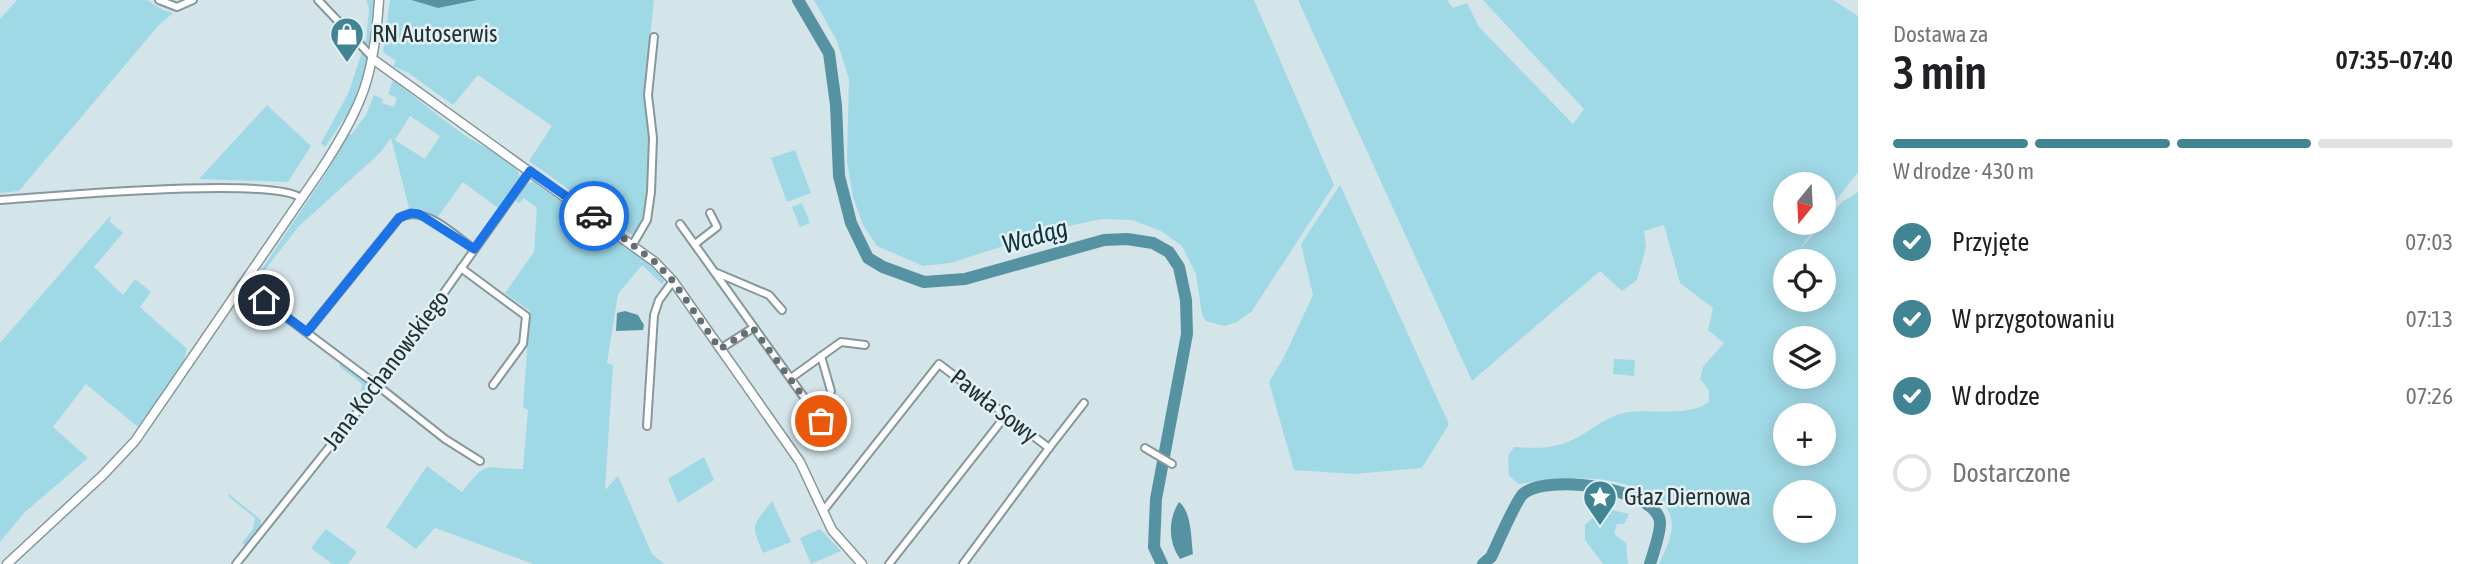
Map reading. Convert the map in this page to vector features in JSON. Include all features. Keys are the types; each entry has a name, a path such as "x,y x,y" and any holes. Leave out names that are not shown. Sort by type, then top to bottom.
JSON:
{"street":[{"path":"159,0 177,7 193,0"},
{"path":"318,0 374,60 655,262 673,281 800,462 832,530 862,564"},
{"path":"7,564 135,442 349,127 374,60 379,0"},
{"path":"633,244 647,220 651,191 653,138 648,95 654,37"},
{"name":"Jana Kochanowskiego","path":"236,564 378,386 530,171"},
{"path":"0,200 244,188 286,192 301,198"},
{"path":"695,244 716,227 710,213"},
{"path":"307,332 403,215 419,214 474,249"},
{"path":"680,224 831,435"},
{"path":"461,268 526,316 523,344 492,385"},
{"path":"715,272 769,295 782,310"},
{"path":"647,426 654,315 659,300 673,281"},
{"path":"242,284 445,439 480,461"},
{"path":"732,296 742,284"},
{"path":"720,349 753,328"},
{"path":"791,378 841,342 865,345"},
{"path":"821,356 831,391"},
{"name":"Pawła Sowy","path":"823,511 939,364 1049,449 962,564"},
{"path":"1049,449 1084,403"},
{"path":"889,564 1007,414"},
{"path":"1146,448 1172,464"}],"shaded area":[{"path":"17,0 147,0 173,13 158,26 19,191 0,193 0,19"},
{"path":"366,0 374,0 369,45 364,42 369,9"},
{"path":"390,0 410,0 438,8 480,0 654,0 644,95 650,138 647,198 644,220 634,236 529,161 552,126 478,75 453,105 407,72 393,66 396,61 383,52"},
{"path":"411,0 478,0 438,8"},
{"path":"814,0 1254,0 1334,185 1252,311 1237,322 1224,326 1206,321 1202,315 1196,274 1182,246 1161,231 1132,220 1102,219 1059,228 951,263 923,266 877,246 863,225 853,197 847,161 849,79 837,41"},
{"path":"1298,0 1447,0 1453,8 1467,3 1479,27 1573,124 1584,109 1483,0 1833,0 1858,16 1858,172 1836,200 1836,172 1773,172 1773,235 1810,235 1800,249 1773,249 1773,312 1836,312 1836,249 1800,249 1812,235 1836,235 1836,209 1858,192 1858,564 1659,564 1669,542 1672,524 1668,510 1653,497 1635,488 1602,480 1569,478 1519,484 1509,476 1508,456 1514,447 1532,448 1562,444 1621,414 1681,411 1701,407 1709,402 1709,390 1700,379 1703,367 1724,343 1708,330 1713,308 1680,283 1664,225 1644,231 1646,247 1637,280 1622,291 1600,271 1472,381"},
{"path":"362,52 368,59 352,107 325,147 321,143 348,94"},
{"path":"393,80 463,134 511,163 520,176 498,208 463,182 437,218 421,209 409,208 391,138 379,154 299,226 261,275 259,286 254,281 349,134 351,135 366,115 374,95 383,99 382,103 394,107 397,98 388,94","holes":["410,116 440,136 425,159 395,140"]},
{"path":"267,105 311,146 288,182 199,179"},
{"path":"795,150 811,193 787,202 771,158"},
{"path":"534,182 646,261 665,280 662,284 642,265 618,294 607,363 613,365 605,490 618,476 652,554 664,564 533,564 435,528 416,549 386,527 427,466 462,492 477,474 488,468 523,469 528,410 523,407 530,311 505,293 534,252 537,208 524,198 519,203 515,200 526,183"},
{"path":"1340,185 1449,424 1422,468 1354,474 1294,470 1269,382 1284,357 1313,295 1301,244"},
{"path":"802,203 810,223 800,227 792,207"},
{"path":"111,215 110,222 123,233 94,267 123,295 135,279 151,292 140,307 187,349 183,363 138,427 86,384 53,427 88,458 25,512 0,542 0,343"},
{"path":"625,311 638,315 644,325 643,330 616,331 617,313"},
{"path":"1614,359 1635,360 1634,376 1613,374"},
{"path":"341,362 370,384 369,390 355,409 351,406 360,395 362,384 339,366"},
{"path":"704,457 714,480 678,503 668,479"},
{"path":"229,494 261,520 261,526 246,546 242,543 253,529 255,518 228,496"},
{"path":"772,501 791,542 763,553 755,530 757,521"},
{"path":"1179,502 1189,519 1193,554 1180,559 1173,545 1171,530"},
{"path":"1603,508 1629,514 1624,524 1617,524 1614,534 1626,543 1628,564 1603,564 1585,540 1585,525"},
{"path":"326,529 357,552 348,564 332,564 311,548"},
{"path":"820,529 841,551 811,564 800,538"}],"waterway":[{"name":"Wadąg","path":"798,0 829,53 836,105 839,176 851,223 868,258 883,267 924,282 965,279 1104,240 1127,239 1153,243 1169,252 1179,267 1186,300 1187,334 1156,499 1154,547 1162,564"},
{"name":"Wadąg","path":"1483,564 1491,557 1523,494 1535,488 1554,485 1599,487 1641,500 1654,510 1660,526 1650,564"}],"way so far":[{"path":"594,216 655,262 673,281 720,349 753,328 821,421"}],"place":[{"name":"RN Autoserwis","path":"347,64"},
{"name":"Głaz Diernowa","path":"1600,527"}],"route":[{"path":"264,300 307,332 403,215 419,214 474,249 530,171 594,216"}]}
